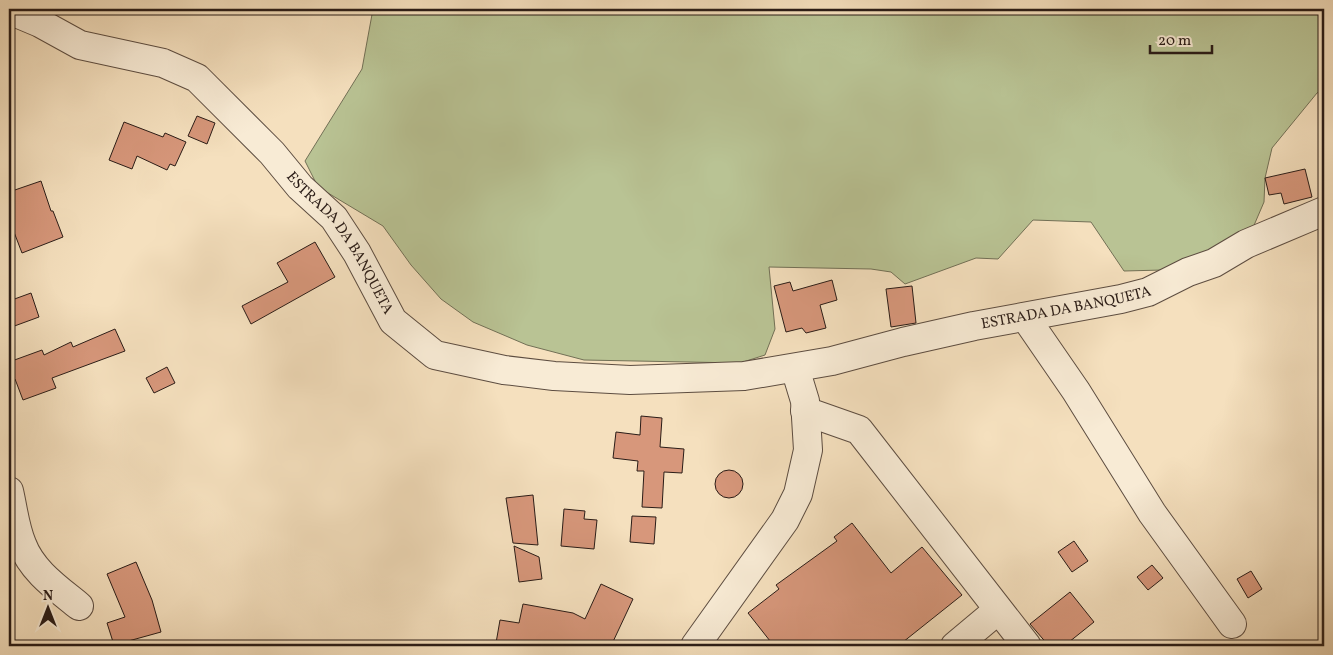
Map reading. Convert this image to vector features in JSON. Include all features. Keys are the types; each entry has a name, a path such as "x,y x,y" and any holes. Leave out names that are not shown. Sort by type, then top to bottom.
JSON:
{"street":[{"name":"ESTRADA DA BANQUETA","path":"9,10 40,23 80,45 163,63 197,78 272,153 300,187 334,218 358,253 393,321 436,355 504,370 554,376 630,380 744,376 795,368 903,342 1148,292 1188,272 1214,263 1246,244 1324,211"},
{"path":"1025,317 1076,391 1152,513 1232,624"},
{"path":"695,646 785,520 798,494 808,450 805,401 795,368"},
{"path":"805,411 859,430 1027,646"},
{"path":"9,491 21,543 29,560 46,579 79,606"},
{"path":"955,646 998,610"}],"green space":[{"path":"373,9 1324,9 1324,89 1317,93 1272,148 1265,178 1264,202 1246,244 1163,270 1124,271 1091,222 1033,220 998,259 976,258 905,284 891,272 871,269 769,267 775,329 765,355 740,363 584,360 527,345 473,322 441,299 411,265 383,226 318,187 305,161 362,69"}],"building":[{"path":"197,116 215,123 207,144 188,136"},
{"path":"124,122 163,137 165,133 186,142 175,166 170,164 167,170 137,156 132,169 109,160"},
{"path":"1305,169 1312,197 1284,204 1281,193 1269,195 1265,178"},
{"path":"41,181 51,211 53,211 63,237 22,253 9,219 9,192"},
{"path":"315,242 335,277 251,324 242,306 288,282 277,263"},
{"path":"832,280 837,300 820,305 826,328 806,333 802,328 786,332 774,286 790,282 793,291"},
{"path":"912,286 916,323 891,327 886,289"},
{"path":"31,293 39,317 9,328 9,301"},
{"path":"115,329 125,351 52,378 56,388 23,400 15,379 9,382 9,362 42,350 44,355 71,342 73,347"},
{"path":"167,367 175,383 154,393 146,378"},
{"path":"641,416 662,418 660,447 684,449 682,473 664,472 662,508 642,507 644,471 637,471 638,461 613,458 616,432 640,435"},
{"path":"729,470 739,474 743,484 739,494 729,498 719,494 715,484 719,474"},
{"path":"533,495 538,545 513,543 506,498"},
{"path":"564,509 585,511 584,519 597,520 594,549 561,546"},
{"path":"632,516 656,517 654,544 630,542"},
{"path":"852,523 891,573 922,547 962,595 898,646 774,646 748,613 779,589 776,585 837,541 834,537"},
{"path":"1074,541 1088,561 1072,572 1058,552"},
{"path":"514,546 539,557 542,579 519,582"},
{"path":"136,562 152,600 161,632 114,645 107,623 125,617 107,574"},
{"path":"1152,565 1163,578 1148,590 1137,577"},
{"path":"1251,571 1262,589 1248,598 1237,579"},
{"path":"601,584 633,599 611,646 511,646 496,643 500,620 519,623 523,604 573,613 585,619"},
{"path":"1070,592 1094,622 1064,646 1049,646 1030,624"}]}
